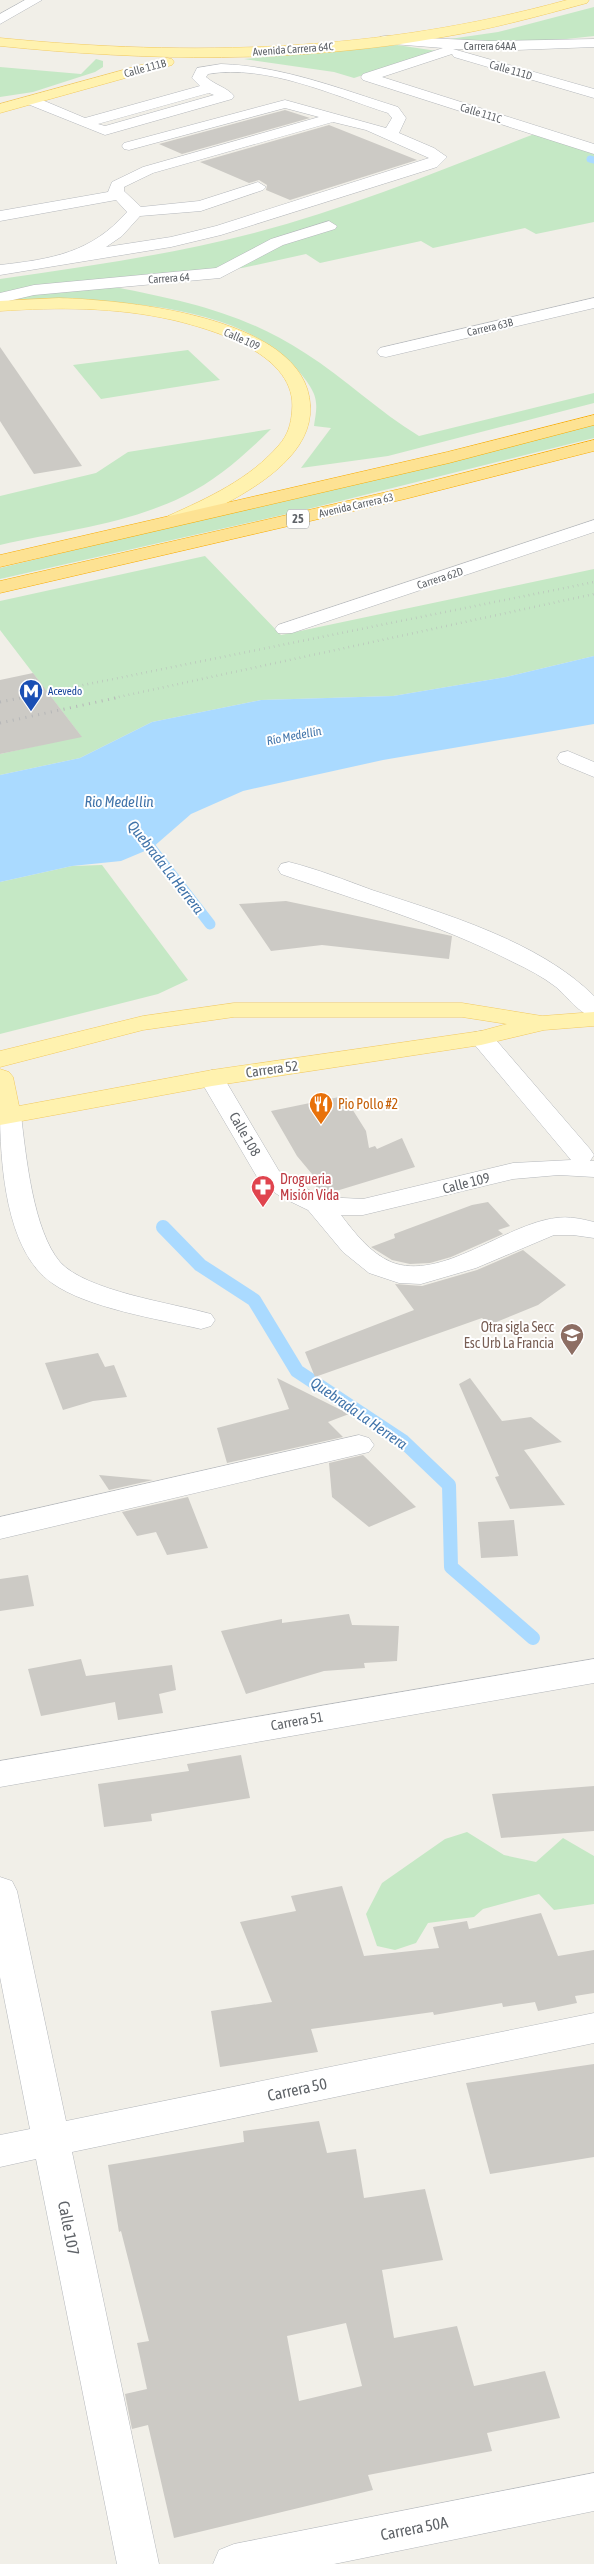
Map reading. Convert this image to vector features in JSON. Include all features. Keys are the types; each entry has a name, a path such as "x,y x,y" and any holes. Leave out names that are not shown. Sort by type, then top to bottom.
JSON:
{"highway":[{"name":"Avenida Carrera 63","path":"0,561 448,457 594,420"},
{"name":"Avenida Carrera 63","path":"0,587 405,493 594,445"}],"main road":[{"name":"Avenida Carrera 64C","path":"0,34 129,42 215,43 305,39 434,23 544,0"},
{"name":"Avenida Carrera 64C","path":"0,42 97,51 204,53 283,50 386,40 487,25 582,0"},
{"name":"Calle 111B","path":"85,84 114,70 120,64 114,56 97,51"},
{"name":"Calle 111B","path":"0,109 85,84 204,53"},
{"path":"0,102 30,100"},
{"name":"Calle 109","path":"0,306 38,303 86,303 128,307 186,318 233,333 266,349 285,365 301,390 304,408 297,433 284,451 243,486 221,499 174,520"},
{"name":"Carrera 52","path":"0,1059 143,1023 234,1010 462,1010 544,1023"},
{"name":"Carrera 52","path":"4,1116 212,1078 481,1038 544,1023 594,1019"},
{"path":"0,1078 4,1116"}],"street":[{"path":"0,6 10,0"},
{"path":"0,20 35,0"},
{"name":"Carrera 64AA","path":"386,40 427,45 594,43"},
{"name":"Calle 111D","path":"427,45 594,94"},
{"name":"Carrera 64AA","path":"368,78 448,51"},
{"path":"30,100 98,130 110,130 227,96 210,88 199,78 202,71 235,66 263,71 393,110 399,118 390,136"},
{"name":"Calle 111C","path":"368,78 594,148"},
{"path":"0,270 171,242 221,230 432,164 439,157 390,136 338,118 285,104 129,146"},
{"path":"135,212 132,205 116,192 117,186 138,174 324,120 338,118"},
{"path":"562,139 586,129"},
{"path":"78,256 105,243 120,230 135,212 200,206 258,187"},
{"path":"0,216 119,195"},
{"name":"Carrera 64","path":"0,298 34,290 220,273 277,242 329,226"},
{"path":"120,230 171,242"},
{"name":"Carrera 63B","path":"386,352 594,303"},
{"name":"Carrera 62D","path":"285,629 594,526"},
{"path":"568,758 594,770"},
{"path":"289,869 448,925 517,954 555,975 578,993 594,1010"},
{"path":"481,1038 588,1162"},
{"name":"Calle 108","path":"212,1078 269,1176 290,1191 328,1206"},
{"path":"4,1116 17,1183 34,1242 51,1270 85,1290 201,1320"},
{"name":"Calle 109","path":"328,1206 363,1207 400,1200 513,1172 588,1162"},
{"path":"328,1206 359,1253 380,1267 398,1274 422,1275 444,1269 553,1227 575,1226 594,1230"},
{"path":"0,1528 359,1445"},
{"name":"Carrera 51","path":"0,1774 594,1671"},
{"name":"Calle 107","path":"0,1891 138,2564"},
{"name":"Carrera 50","path":"0,2151 594,2028"},
{"name":"Carrera 50A","path":"234,2564 594,2492"}],"green space":[{"path":"594,7 594,36 548,41 429,42 498,32"},
{"path":"397,45 437,51 354,78 334,72 244,59"},
{"path":"96,59 103,61 103,67 95,72 33,92 0,97 0,67 81,74"},
{"path":"537,133 594,152 594,222 536,234 525,228 433,248 421,241 320,263 306,254 242,268 93,280 0,295 0,279 157,254 287,224 359,201"},
{"path":"115,287 190,303 213,310 237,318 282,339 320,363 404,427 419,436 594,393 594,403 388,456 301,468 331,428 314,426 316,406 311,389 295,367 269,345 237,328 200,316 161,308 81,300 9,300 45,291"},
{"path":"188,350 220,380 101,399 73,365"},
{"path":"594,424 594,438 300,511 0,579 0,568"},
{"path":"271,429 219,475 196,490 163,506 94,526 0,545 0,496 96,473 128,452"},
{"path":"205,556 281,635 594,569 594,656 506,677 393,696 261,700 152,722 80,758 0,775 0,754 81,736 0,630 0,601"},
{"path":"102,865 188,980 158,994 0,1034 0,882 72,866"},
{"path":"467,1832 504,1855 536,1862 563,1838 594,1856 594,1904 554,1910 539,1894 483,1909 474,1917 428,1923 416,1943 395,1950 377,1946 366,1914 382,1883 445,1839"}],"water":[{"name":"Rio Medellin","path":"594,656 594,724 383,760 243,791 191,814 152,848 121,861 72,866 0,882 0,775 80,758 152,722 261,700 393,696 506,677"}],"building":[{"path":"285,110 310,118 182,154 159,144"},
{"path":"329,125 417,160 290,200 266,190 267,185 259,180 249,183 200,162"},
{"path":"0,347 82,466 34,474 0,421"},
{"name":"Acevedo","path":"33,673 82,737 0,754 0,680"},
{"path":"286,901 452,936 449,959 322,945 271,951 239,904"},
{"path":"344,1096 366,1131 369,1148 375,1146 377,1149 402,1138 415,1167 323,1195 318,1192 312,1174 297,1156 271,1111"},
{"path":"488,1202 510,1226 498,1230 503,1234 451,1257 430,1263 410,1264 392,1260 371,1247 395,1238 394,1234 472,1205"},
{"path":"523,1250 566,1285 538,1305 489,1325 482,1318 315,1377 305,1352 414,1310 395,1284 422,1286 477,1270"},
{"path":"98,1353 105,1367 114,1365 127,1397 93,1401 63,1410 45,1363"},
{"path":"277,1378 349,1414 328,1422 343,1437 227,1463 217,1428 289,1409"},
{"path":"470,1378 502,1421 531,1417 562,1442 524,1450 565,1505 510,1509 495,1477 499,1476 459,1384"},
{"path":"363,1455 416,1507 369,1527 332,1497 329,1463"},
{"path":"99,1475 153,1480 109,1490"},
{"path":"188,1497 208,1548 167,1555 156,1532 137,1536 122,1512"},
{"path":"514,1520 518,1556 481,1558 478,1522"},
{"path":"28,1575 34,1606 0,1611 0,1579"},
{"path":"349,1614 352,1625 399,1626 397,1661 364,1663 365,1668 324,1671 246,1694 221,1631 282,1619 282,1623"},
{"path":"81,1659 86,1676 172,1665 176,1690 159,1694 163,1713 118,1720 115,1702 41,1716 28,1669"},
{"path":"241,1755 250,1798 151,1814 152,1821 104,1827 98,1784 189,1771 187,1764"},
{"path":"594,1786 594,1831 501,1838 492,1794"},
{"path":"342,1886 364,1956 439,1948 433,1927 467,1921 469,1929 541,1913 558,1956 594,1950 594,1993 575,1996 577,2003 538,2011 535,2002 503,2007 502,2003 434,2015 433,2012 311,2029 318,2052 220,2067 211,2011 272,2002 240,1922 296,1911 291,1896"},
{"path":"594,2064 594,2157 490,2174 466,2083"},
{"path":"319,2121 327,2153 356,2149 364,2198 425,2189 443,2260 382,2270 394,2338 457,2326 474,2386 545,2371 560,2418 487,2433 492,2451 368,2475 373,2490 174,2538 148,2425 132,2429 125,2394 147,2389 137,2343 149,2341 121,2231 119,2232 108,2165 244,2142 243,2131","holes":["346,2323 362,2386 299,2401 287,2336"]}],"waterway":[{"path":"590,159 594,160"},
{"name":"Quebrada La Herrera","path":"141,835 210,924"},
{"name":"Quebrada La Herrera","path":"163,1227 200,1265 254,1300 297,1371 403,1441 449,1485 451,1567 533,1638"}],"railway":[{"path":"19,698 594,582"},
{"path":"114,698 594,594"},
{"path":"0,702 25,697"},
{"path":"0,723 120,697"}],"place":[{"name":"Acevedo","path":"31,712"},
{"name":"Pio Pollo #2","path":"321,1125"},
{"name":"Drogueria Misión Vida","path":"263,1208"},
{"name":"Otra sigla Secc Esc Urb La Francia","path":"572,1356"}],"water label":[{"name":"Río Medellín","path":"294,736"}]}
